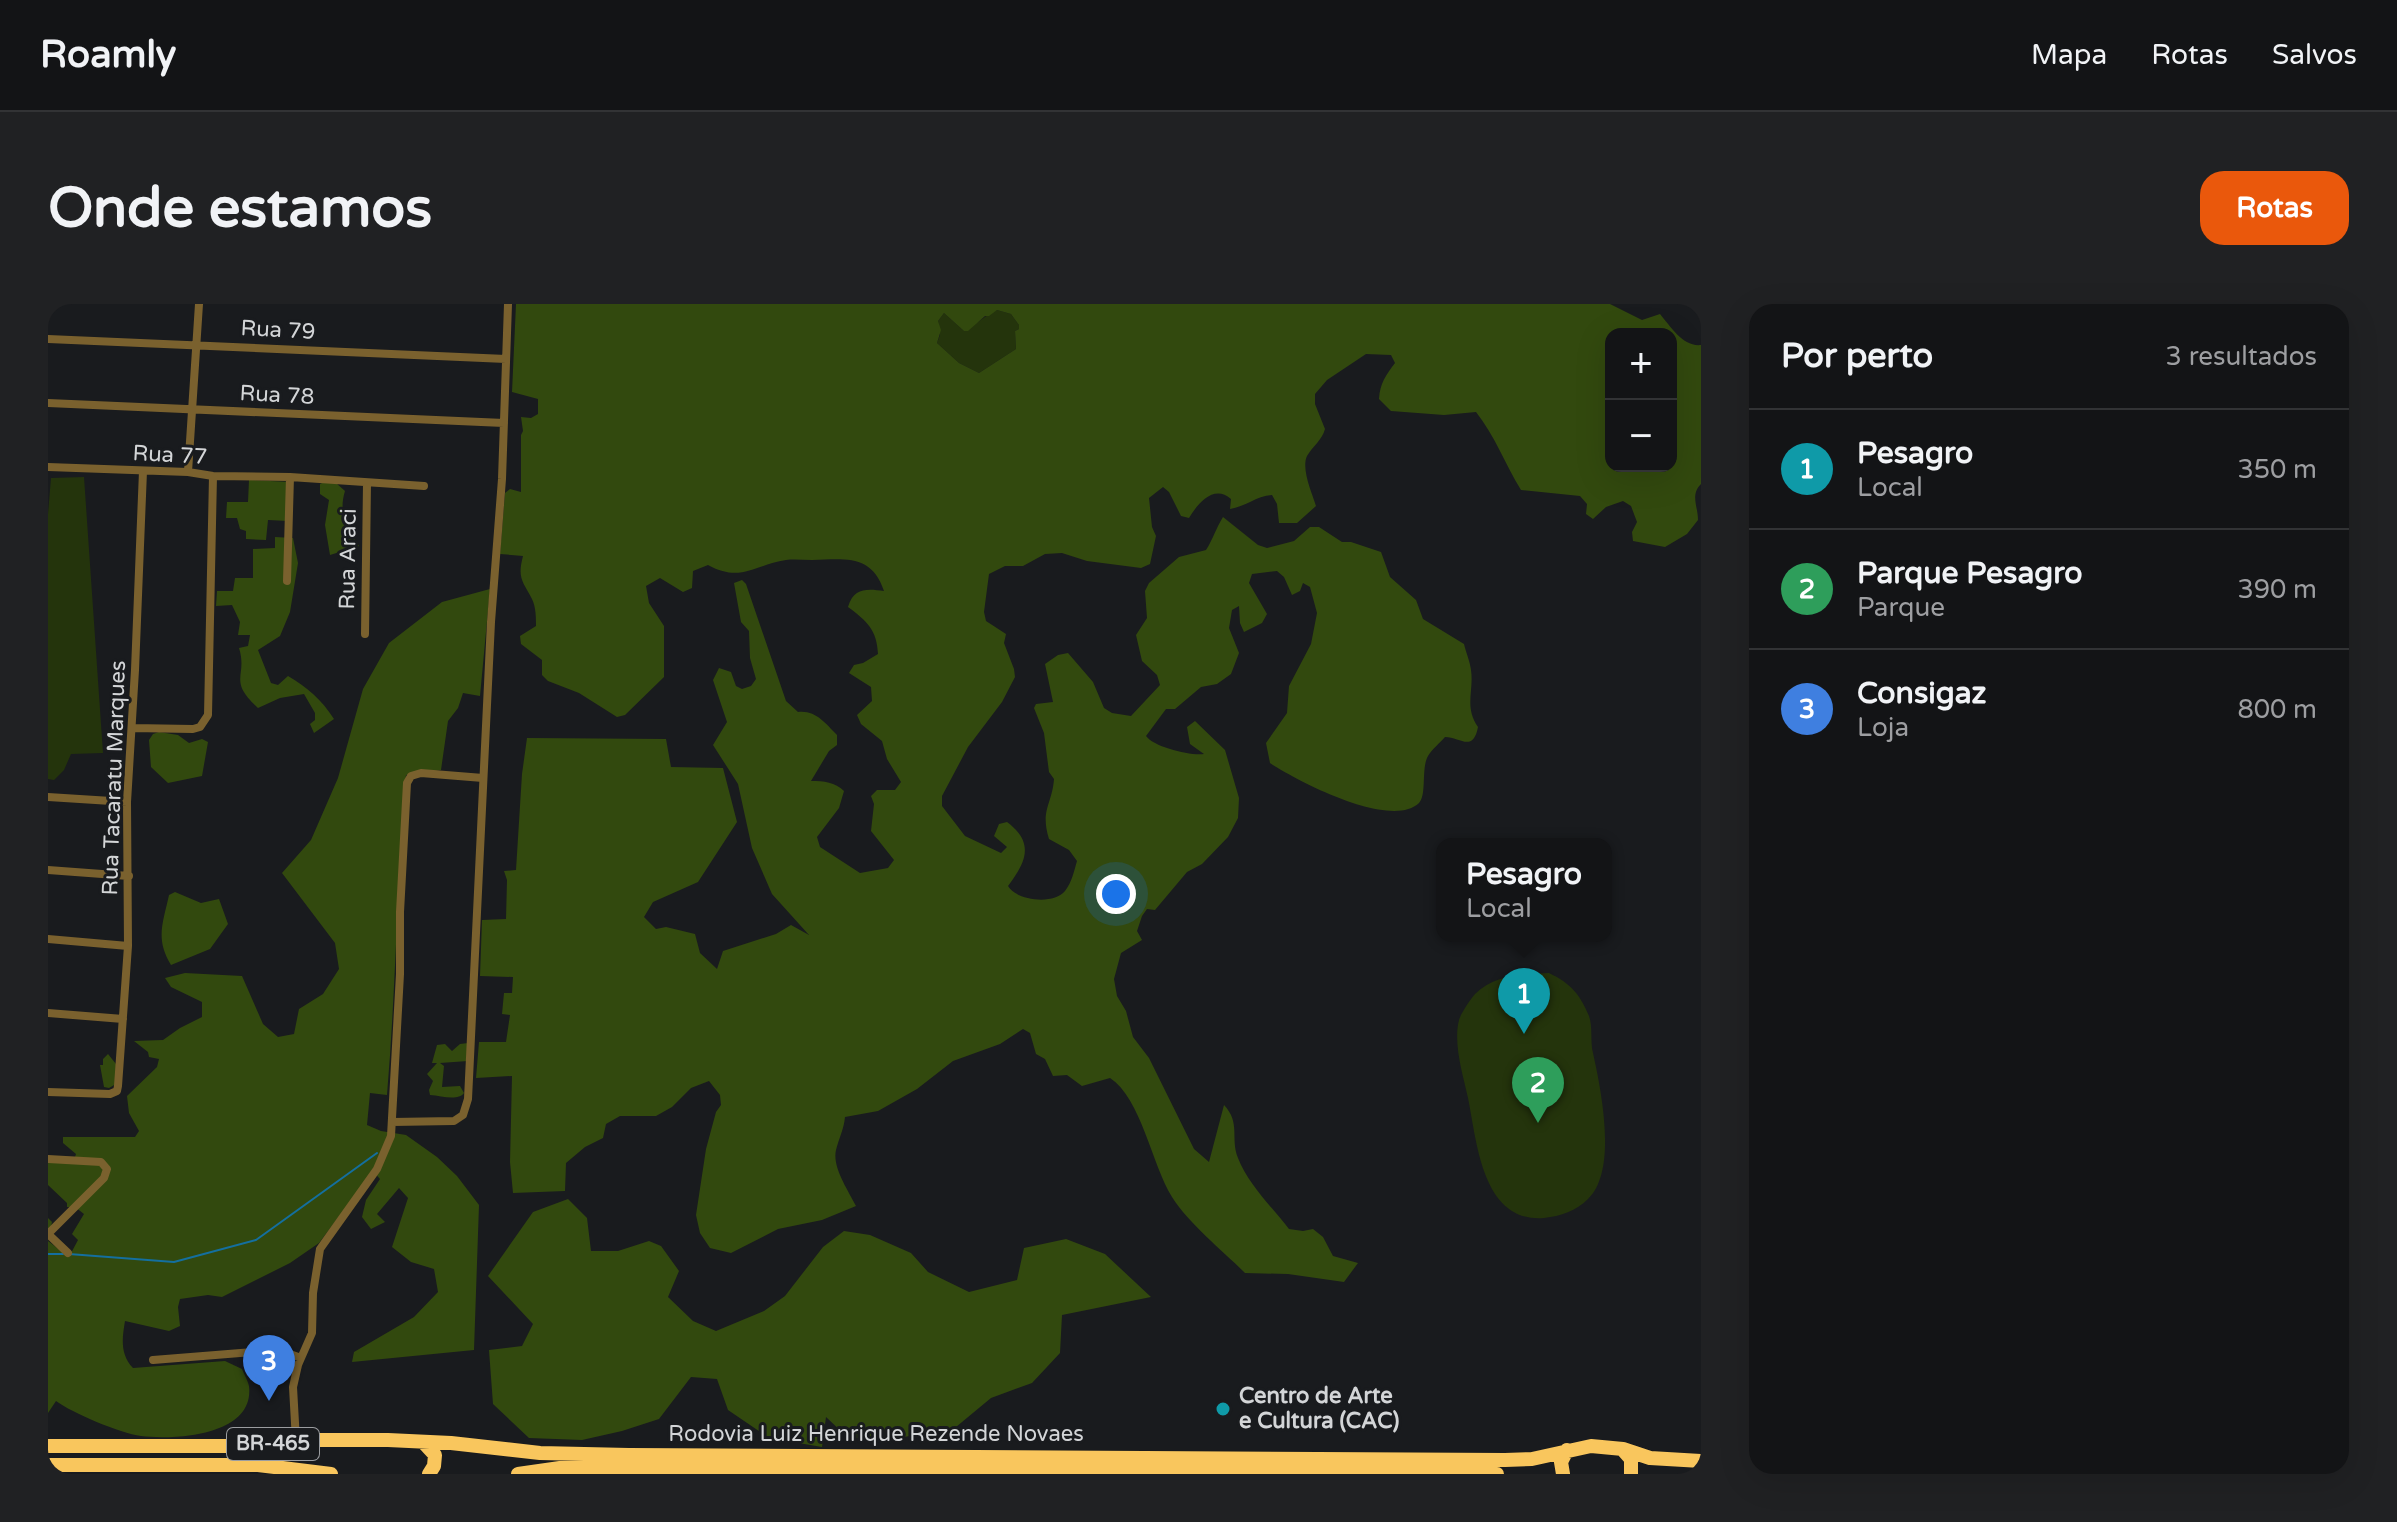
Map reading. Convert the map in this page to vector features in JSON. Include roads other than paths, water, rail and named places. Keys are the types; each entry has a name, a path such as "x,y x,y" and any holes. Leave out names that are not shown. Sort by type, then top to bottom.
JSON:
{"highway":[{"name":"Rodovia Luiz Henrique Rezende Novaes","path":"48,1446 423,1442 540,1453 629,1455 1505,1460 1532,1459 1591,1446 1623,1449 1650,1458 1701,1461"},
{"path":"423,1442 435,1455 429,1474"},
{"path":"1623,1449 1631,1459 1631,1474"},
{"path":"1563,1474 1561,1462 1567,1450"},
{"name":"BR-465","path":"48,1465 240,1465 288,1467 331,1474"},
{"name":"Rodovia Luiz Henrique Rezende Novaes","path":"518,1474 567,1467 1497,1474"}],"street":[{"path":"188,472 199,304"},
{"path":"392,1122 454,1121 460,1119 466,1110 508,304"},
{"name":"Rua 79","path":"48,339 506,359"},
{"name":"Rua 78","path":"48,403 504,423"},
{"name":"Rua 77","path":"48,467 424,486"},
{"name":"Rua Tacaratu Marques","path":"48,1092 110,1094 117,1091 118,1086 128,946 127,802 143,471"},
{"path":"132,728 193,729 200,727 208,715 213,476"},
{"path":"287,581 290,477"},
{"name":"Rua Araci","path":"365,634 367,483"},
{"path":"296,1441 293,1387 312,1333 320,1249 377,1169 385,1154 392,1122 407,783 411,776 421,773 483,778"},
{"path":"48,797 127,802"},
{"path":"48,870 129,876"},
{"path":"48,939 128,946"},
{"path":"48,1013 123,1019"},
{"path":"48,1159 101,1162 107,1169 104,1178 48,1234 68,1253"},
{"path":"153,1360 279,1350 301,1358"}],"waterway":[{"path":"69,1254 174,1262 256,1240 377,1153"},
{"path":"48,1254 63,1254"}],"place":[{"name":"Pesagro","path":"1524,1034"},
{"name":"Parque Pesagro","path":"1538,1123"},
{"name":"Consigaz","path":"269,1401"},
{"name":"Centro de Arte e Cultura (CAC)","path":"1223,1409"}]}
